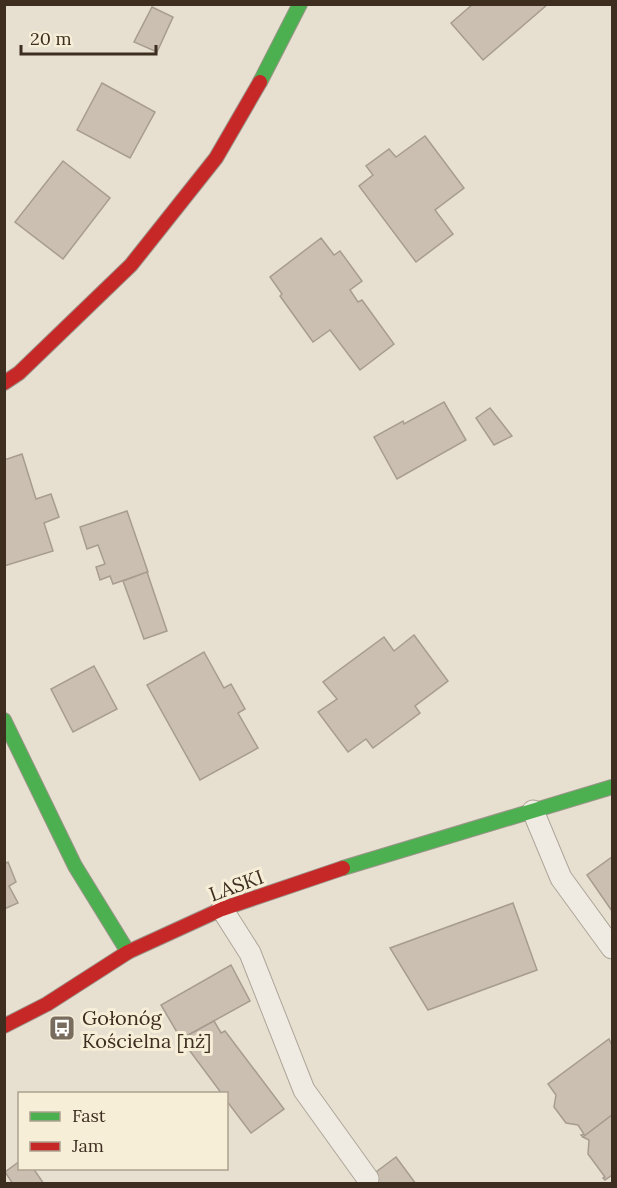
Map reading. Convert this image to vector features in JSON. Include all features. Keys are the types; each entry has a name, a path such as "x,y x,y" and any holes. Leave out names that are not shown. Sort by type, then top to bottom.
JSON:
{"street":[{"path":"4,383 20,373 131,265 216,158 272,61 300,4"},
{"path":"4,720 75,866 128,952"},
{"name":"LASKI","path":"4,1026 48,1004 128,952 222,909 364,861 612,788"}],"lane":[{"path":"533,811 561,879 612,948"},
{"path":"222,909 250,953 304,1090 368,1179"}],"building":[{"path":"473,4 548,4 483,60 451,23"},
{"path":"152,7 173,17 157,52 134,42"},
{"path":"102,83 155,112 130,158 77,130"},
{"path":"425,136 464,188 435,210 453,234 416,262 359,186 373,175 366,166 389,149 396,157"},
{"path":"63,161 110,198 63,259 15,222"},
{"path":"321,238 334,255 340,251 362,281 350,290 358,302 362,300 394,344 360,370 330,330 313,342 280,296 282,294 270,277"},
{"path":"444,402 466,440 397,479 374,437"},
{"path":"490,408 512,436 494,445 476,418"},
{"path":"22,454 36,499 51,494 59,517 44,523 53,551 4,566 4,460"},
{"path":"127,511 148,572 113,584 110,576 100,580 96,567 105,564 98,545 87,549 80,527"},
{"path":"147,572 167,631 144,639 123,581"},
{"path":"414,635 448,681 415,706 420,713 373,748 366,739 348,752 318,712 337,699 323,682 384,637 394,651"},
{"path":"204,652 224,688 231,684 245,709 238,713 258,748 200,780 147,685"},
{"path":"94,666 117,709 73,732 51,689"},
{"path":"612,857 612,911 587,875"},
{"path":"8,862 16,882 9,886 18,903 4,909 4,864"},
{"path":"513,903 537,970 428,1010 390,948"},
{"path":"231,965 250,1001 181,1039 161,1005"},
{"path":"214,1021 221,1033 225,1031 284,1109 251,1133 228,1103 228,1092 221,1092 181,1039"},
{"path":"609,1039 612,1045 612,1115 583,1137 581,1135 584,1134 578,1125 566,1123 554,1107 556,1095 548,1084"},
{"path":"612,1115 612,1175 605,1180 588,1154 589,1140 583,1137"},
{"path":"396,1157 416,1184 360,1184"},
{"path":"18,1162 18,1170 34,1170 44,1184 13,1184 5,1172"}],"traffic: fast":[{"path":"260,82 300,4"},
{"path":"4,720 75,866 128,952"},
{"path":"343,868 612,787"}],"traffic: jam":[{"path":"4,383 19,373 131,265 216,158 260,82"},
{"path":"4,1026 47,1004 128,952 222,909 343,868"}],"place":[{"name":"Gołonóg Kościelna [nż]","path":"62,1028"}]}
